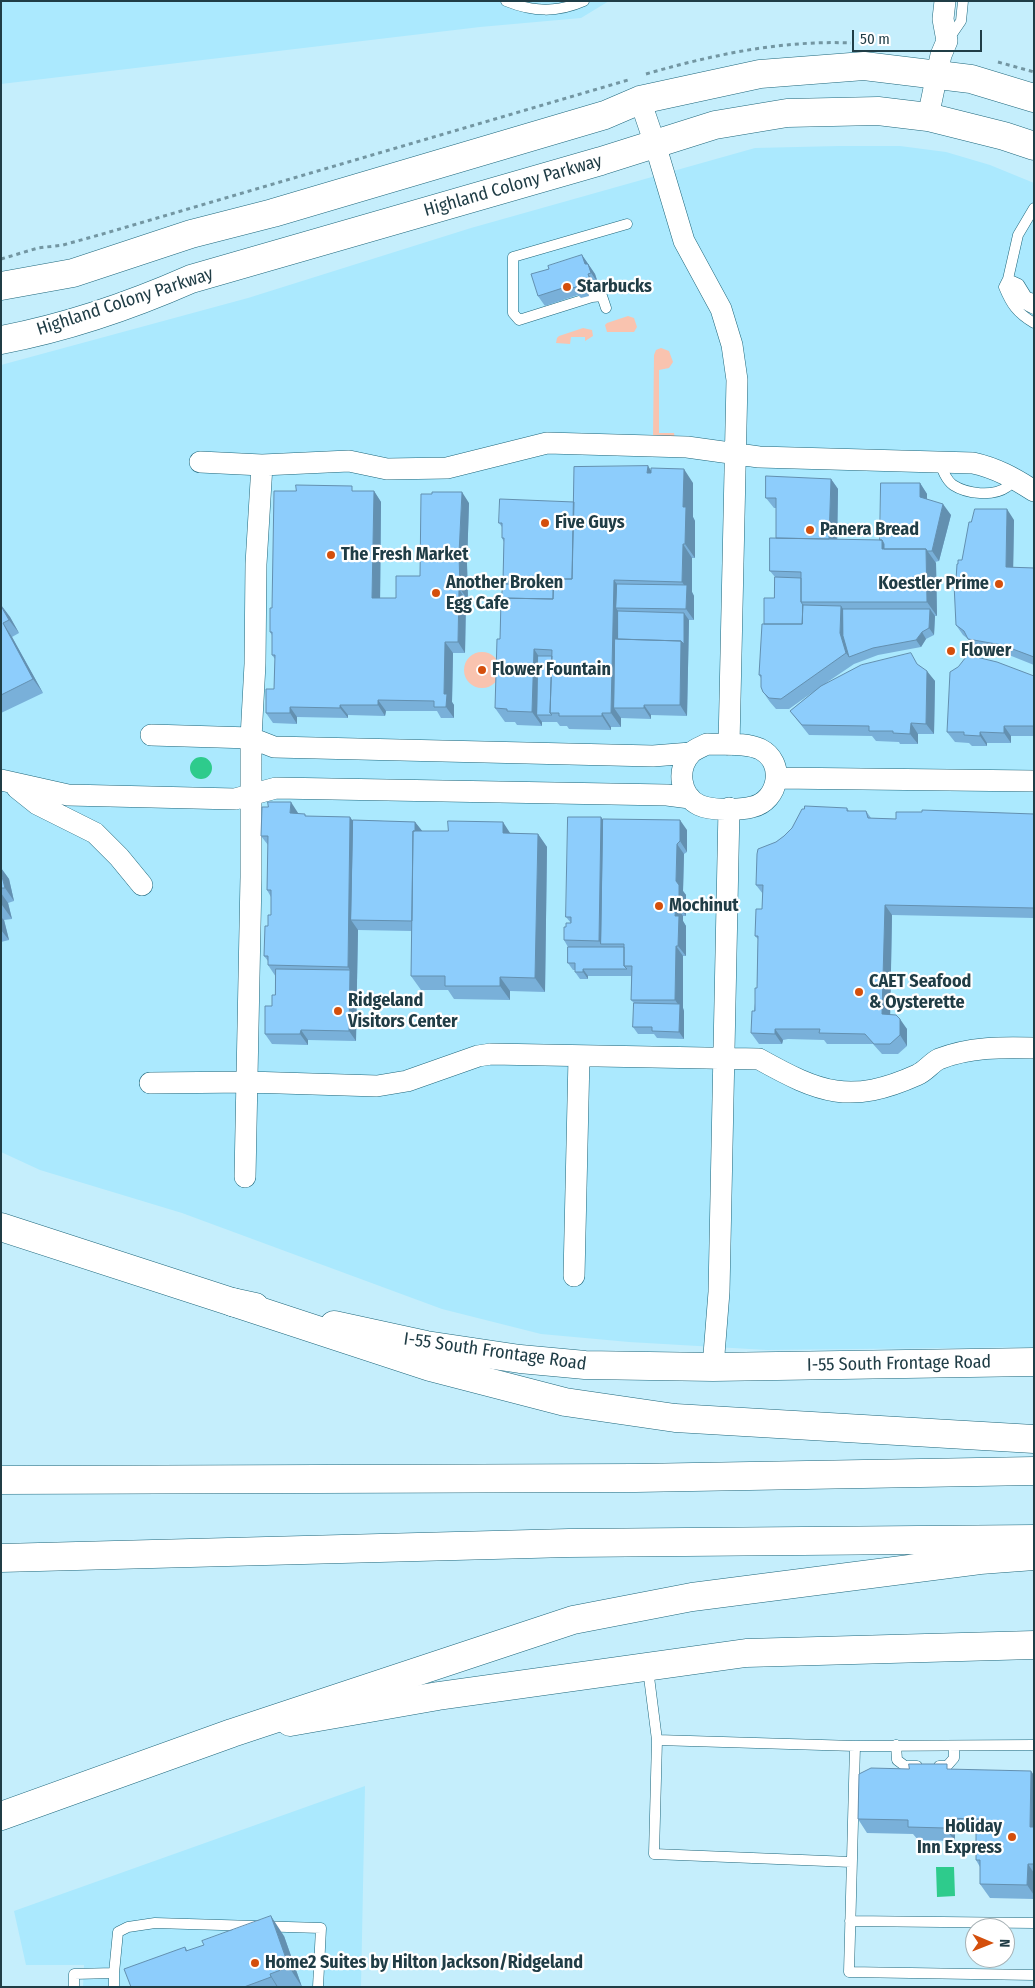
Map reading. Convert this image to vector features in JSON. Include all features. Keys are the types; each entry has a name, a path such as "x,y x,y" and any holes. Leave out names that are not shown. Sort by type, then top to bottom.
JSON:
{"main road":[{"path":"2,286 73,273 191,234 273,214 605,115 640,100 760,74 864,66 971,79 1034,98"},
{"name":"Highland Colony Parkway","path":"1,340 24,336 144,300 190,279 715,125 787,113 878,111 928,117 1004,136 1034,146"},
{"name":"I-55 South Frontage Road","path":"1,1228 232,1302 426,1345 520,1359 585,1365 713,1367 1034,1362"},
{"path":"232,1302 430,1367 565,1402 675,1418 1034,1440"},
{"path":"1,1480 636,1478 1034,1471"},
{"path":"1,1558 569,1543 1034,1539"},
{"path":"1,1816 232,1733 573,1620 692,1597 980,1560 1034,1556"},
{"path":"232,1733 438,1696 746,1653 1034,1645"}],"street":[{"path":"928,117 941,55 947,40 943,19 945,1"},
{"path":"640,100 684,241 721,309 732,345 737,380 729,745"},
{"path":"200,462 262,465 349,461 387,469 430,470 447,468 547,443 687,447 759,457 792,459 973,463 990,466 1013,477 1034,491"},
{"path":"245,1177 248,1082 251,738 255,664 256,554 262,465"},
{"path":"150,735 251,738 274,747 652,756 691,753"},
{"path":"707,744 729,745 754,746 763,750 771,758 775,768 777,778 775,788 764,802 748,808 709,808 699,805 684,790 681,775 685,761 691,753 707,744"},
{"path":"777,778 1034,781"},
{"path":"6,782 68,795 235,799 276,788 668,795 690,798"},
{"path":"6,782 37,804 95,833 119,857 142,885"},
{"path":"713,1367 719,1292 729,808"},
{"path":"150,1082 248,1082 377,1086 407,1081 478,1056 491,1054 759,1059 793,1079 814,1087 845,1092 867,1092 891,1086 920,1074 938,1060 970,1051 988,1048 1034,1048"},
{"path":"574,1276 579,1057"}],"lane":[{"path":"506,1 531,10 542,10 564,8 584,1"},
{"path":"947,40 961,21 963,1"},
{"path":"1034,208 1018,235 1008,280 1004,286 1011,303 1024,317 1034,323"},
{"path":"606,308 602,296 592,297 519,320 513,313 513,257 627,224"},
{"path":"1008,280 1019,284 1028,297 1034,299"},
{"path":"1008,280 1016,296 1026,306 1034,309"},
{"path":"939,461 944,474 953,485 972,492 991,494 1008,487 1013,477"},
{"path":"648,1667 657,1740 654,1854 851,1862"},
{"path":"657,1740 854,1746 1034,1745"},
{"path":"896,1745 897,1760 905,1766 917,1766"},
{"path":"854,1746 849,1972 1034,1975"},
{"path":"938,1766 947,1766 954,1758 954,1746"},
{"path":"850,1921 1034,1923"},
{"path":"114,1987 118,1932 128,1927 155,1924 321,1928 318,1987"},
{"path":"74,1987 74,1974 114,1973"}],"shaded area":[{"path":"1,1 609,1 581,18 480,27 1,84"},
{"path":"900,146 946,152 990,165 1034,183 1034,1347 767,1350 629,1342 541,1334 442,1309 182,1213 40,1170 1,1152 1,365 248,298 471,228 755,148"},
{"path":"628,316 634,318 637,327 634,332 607,332 605,325 607,323"},
{"path":"583,328 592,330 593,336 585,341 585,337 571,337 570,344 556,343 559,336"},
{"path":"661,348 669,351 673,362 669,368 659,370 659,433 674,433 675,439 653,438 654,355 656,350"},
{"name":"Flower Fountain","path":"482,652 489,653 495,657 499,663 499,677 495,683 489,687 482,688 475,687 469,683 465,677 464,670 465,663 469,657 475,653"},
{"path":"201,757 209,760 212,768 209,776 201,779 193,776 190,768 193,760"},
{"path":"365,1786 361,1987 83,1987 84,1965 26,1965 14,1911"},
{"path":"936,1867 954,1867 955,1896 937,1897"}],"building":[{"path":"582,255 591,273 588,274 590,280 580,281 581,285 573,288 572,285 538,296 531,274 549,269 548,266"},
{"path":"648,466 647,473 651,473 651,468 684,469 683,507 686,507 682,582 614,580 611,713 602,713 602,716 559,716 559,713 550,713 552,650 534,649 532,712 507,711 507,709 495,708 497,639 500,639 501,601 498,598 553,599 554,579 572,579 574,467"},
{"name":"Panera Bread","path":"766,476 831,479 829,539 776,538 776,498 766,498"},
{"path":"881,483 920,483 920,497 943,504 932,551 927,551 926,549 884,549 884,544 880,540"},
{"path":"296,485 352,486 352,491 374,491 372,598 396,598 396,576 420,576 421,494 462,492 458,642 445,642 444,694 447,694 446,707 434,707 434,701 378,700 378,705 340,705 340,708 290,707 290,713 266,713 266,689 274,689 275,655 272,655 270,608 272,608 274,491 296,491"},
{"path":"500,499 574,502 572,579 554,579 554,582 503,581 504,538 502,538 502,523 499,523"},
{"name":"Koestler Prime","path":"975,509 1007,509 1006,567 1034,568 1034,657 1002,645 968,639 964,631 956,625 954,584 956,585 957,564 958,560 962,560 969,522 971,522"},
{"path":"770,538 882,540 882,549 926,549 927,602 801,602 801,572 770,571"},
{"path":"775,577 801,578 802,624 764,624 764,598 774,598"},
{"path":"503,584 553,585 553,599 502,598"},
{"path":"617,584 687,585 686,609 616,608"},
{"path":"803,605 841,606 840,633 846,653 781,699 769,698 763,692 761,675 759,675 762,624 802,624"},
{"path":"1,606 9,620 3,623 33,679 1,695"},
{"path":"843,609 930,609 929,628 922,632 916,640 873,648 849,657 843,636"},
{"path":"618,611 684,613 684,644 681,641 618,639"},
{"path":"615,639 681,641 680,705 644,705 644,708 614,708"},
{"path":"911,653 917,664 927,671 926,724 911,723 910,734 893,733 893,731 869,731 869,726 802,725 790,711 821,686 861,665"},
{"path":"968,655 997,662 1034,676 1034,726 1004,726 1004,733 980,732 980,736 964,735 964,732 947,732 950,672 958,667"},
{"path":"538,656 552,656 550,713 552,715 537,715"},
{"path":"268,802 291,802 290,813 305,814 305,816 350,817 348,967 268,965 268,956 264,956 265,926 268,926 268,915 271,915 271,890 267,890 268,836 261,836 262,807 268,807"},
{"path":"805,806 847,808 847,811 866,811 868,818 896,819 896,812 922,812 922,810 1034,814 1034,908 885,905 882,1014 896,1015 900,1019 900,1035 890,1044 874,1044 865,1034 819,1033 820,1029 775,1029 775,1034 751,1033 752,1011 755,1011 755,988 757,988 758,936 755,936 756,909 762,909 763,885 756,885 758,849 776,842 784,836 792,828"},
{"path":"568,817 601,817 599,941 564,940 564,927 566,927 566,923 571,923 571,917 566,917"},
{"path":"603,819 680,820 676,881 679,885 679,906 676,906 675,916 679,916 678,946 676,946 675,1000 631,1000 632,966 624,966 624,944 601,944"},
{"path":"353,820 415,822 415,831 413,831 412,921 351,920"},
{"path":"448,821 503,822 503,833 538,834 535,978 500,977 500,986 445,986 445,976 411,976 413,831 448,831"},
{"path":"1,873 5,888 1,888"},
{"path":"568,947 624,947 624,966 627,969 583,969 583,972 575,972 575,963 568,963"},
{"path":"276,969 350,970 349,1031 301,1030 300,1034 265,1034 265,1006 272,1006 272,995 275,995"},
{"path":"634,1003 680,1004 679,1032 652,1031 652,1027 633,1027"},
{"name":"Holiday Inn Express","path":"909,1764 947,1764 947,1769 1031,1771 1030,1827 1034,1827 1034,1864 1028,1864 1027,1885 980,1884 980,1860 976,1860 976,1832 981,1832 982,1819 945,1818 945,1828 908,1827 908,1820 858,1819 859,1774 871,1768 909,1769"},
{"path":"271,1916 289,1967 270,1974 271,1977 244,1987 131,1987 124,1969 185,1947 186,1951 204,1945 202,1941"}],"place":[{"name":"Starbucks","path":"567,287"},
{"name":"Five Guys","path":"545,523"},
{"name":"Panera Bread","path":"810,530"},
{"name":"The Fresh Market","path":"331,555"},
{"name":"Koestler Prime","path":"999,584"},
{"name":"Another Broken Egg Cafe","path":"436,593"},
{"name":"Flower","path":"951,651"},
{"name":"Flower Fountain","path":"482,670"},
{"name":"Mochinut","path":"659,906"},
{"name":"CAET Seafood & Oysterette","path":"859,992"},
{"name":"Ridgeland Visitors Center","path":"338,1011"},
{"name":"Holiday Inn Express","path":"1012,1837"},
{"name":"Home2 Suites by Hilton Jackson/Ridgeland","path":"255,1963"}]}
